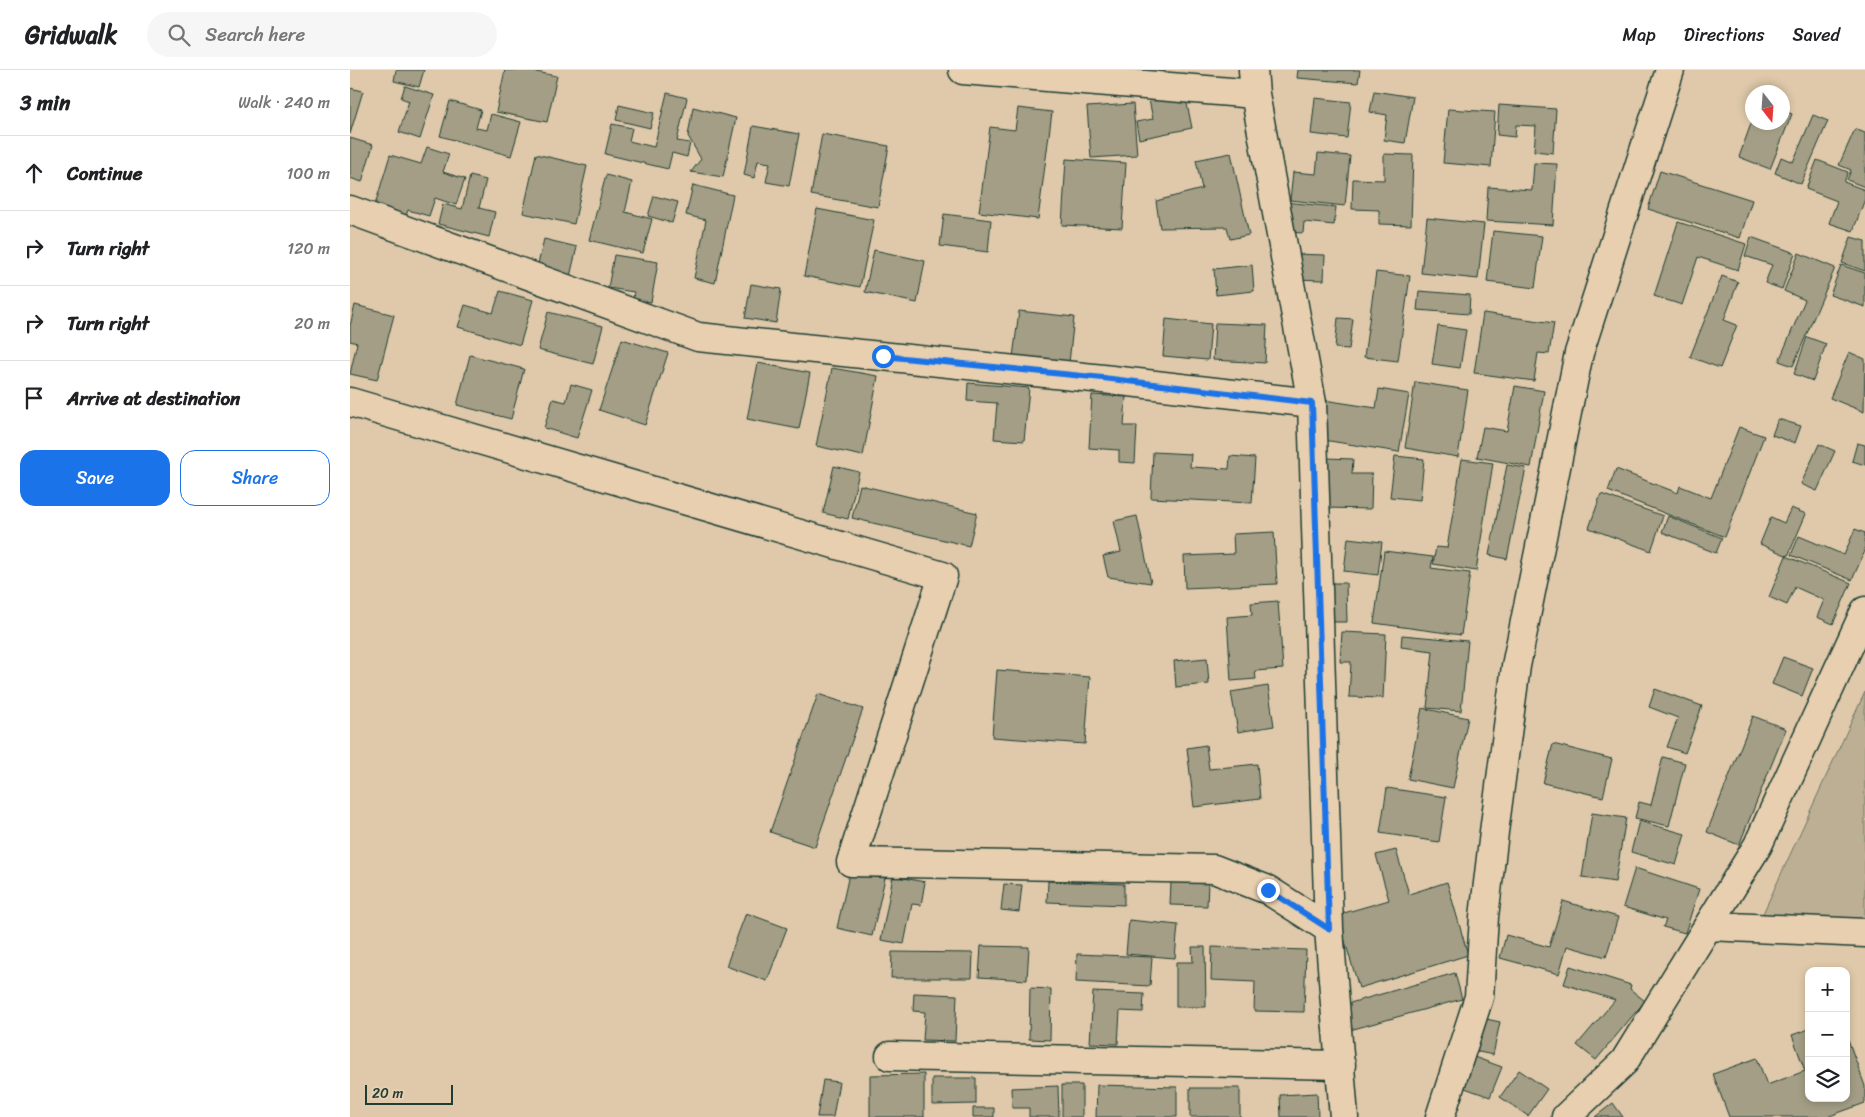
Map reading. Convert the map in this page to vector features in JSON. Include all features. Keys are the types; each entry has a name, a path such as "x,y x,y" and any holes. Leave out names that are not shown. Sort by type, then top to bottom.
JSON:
{"street":[{"path":"963,70 1254,82 1312,403 1329,929 1344,1117"},
{"path":"1440,1117 1479,997 1484,917 1516,666 1579,353 1670,70"},
{"path":"350,210 698,337 1103,378 1312,403"},
{"path":"350,402 943,576 851,862 1214,870 1268,890 1329,929"},
{"path":"1566,1117 1624,1062 1758,845 1865,611"},
{"path":"1708,926 1865,933"},
{"path":"890,1056 1341,1065"}],"shaded area":[{"path":"1865,692 1865,921 1760,920"}],"building":[{"path":"396,70 424,70 419,87 394,81"},
{"path":"505,70 526,70 557,76 547,122 496,112"},
{"path":"1298,70 1360,70 1358,83 1297,78"},
{"path":"405,86 434,95 420,139 399,132 409,101 401,98"},
{"path":"350,88 363,91 350,134"},
{"path":"1374,91 1413,97 1405,143 1384,140 1387,115 1370,112"},
{"path":"667,93 687,98 677,141 690,143 687,157 672,153 668,169 605,154 612,124 632,128 629,141 654,147"},
{"path":"1185,94 1192,128 1139,139 1136,122 1153,119 1148,95"},
{"path":"1315,98 1351,102 1347,138 1311,134"},
{"path":"450,101 481,110 476,128 487,130 491,114 521,122 511,156 440,136"},
{"path":"1133,104 1137,155 1091,158 1087,107"},
{"path":"619,105 654,113 650,128 616,120"},
{"path":"1499,105 1556,109 1553,153 1534,151 1536,126 1516,125 1515,137 1497,135"},
{"path":"693,107 736,118 723,177 691,172 701,159 688,136"},
{"path":"1018,108 1052,112 1038,219 979,212 990,127 1015,130"},
{"path":"1448,109 1495,112 1491,167 1443,163"},
{"path":"1813,115 1828,121 1801,184 1775,173 1781,157 1793,162"},
{"path":"753,126 799,134 789,186 766,182 770,163 758,161 754,178 744,175"},
{"path":"1855,129 1865,133 1865,187 1847,180 1851,170 1839,165"},
{"path":"1749,130 1786,130 1770,169 1739,157"},
{"path":"822,134 889,146 878,207 811,195"},
{"path":"350,138 373,145 362,182 350,178"},
{"path":"427,147 449,154 443,172 465,179 456,205 435,198 429,216 408,210 403,224 372,215 390,155 421,164"},
{"path":"1231,153 1249,235 1230,239 1227,227 1160,228 1156,201 1202,189 1196,160"},
{"path":"1318,153 1350,156 1345,206 1290,200 1293,172 1316,174"},
{"path":"536,154 587,166 574,224 523,213"},
{"path":"1384,154 1413,155 1411,225 1379,224 1379,210 1352,209 1353,179 1384,180"},
{"path":"1066,159 1126,163 1122,228 1062,225"},
{"path":"1817,160 1848,172 1844,182 1865,190 1865,199 1853,231 1829,223 1837,201 1806,189"},
{"path":"1534,163 1557,164 1553,225 1486,221 1488,187 1532,190"},
{"path":"1660,171 1752,200 1740,238 1648,209"},
{"path":"606,175 632,182 625,212 652,219 643,253 589,240"},
{"path":"470,176 486,180 479,208 495,212 489,237 438,224 443,204 462,209"},
{"path":"693,185 733,195 715,283 694,278 706,220 686,215"},
{"path":"654,196 678,202 672,223 648,216"},
{"path":"1284,202 1336,207 1334,225 1304,222 1303,233 1288,232"},
{"path":"817,209 874,220 860,287 804,276"},
{"path":"944,214 991,220 988,252 940,246"},
{"path":"1427,218 1484,224 1478,279 1421,273"},
{"path":"1678,222 1746,244 1738,270 1698,257 1682,305 1654,296"},
{"path":"1493,231 1542,236 1535,288 1487,282"},
{"path":"1751,237 1795,253 1782,289 1765,283 1772,265 1745,256"},
{"path":"1851,237 1865,241 1865,271 1842,263"},
{"path":"544,239 577,247 568,285 535,277"},
{"path":"874,250 925,261 917,303 865,292"},
{"path":"1799,253 1835,268 1793,366 1779,361 1805,300 1784,291"},
{"path":"1293,254 1325,255 1324,280 1292,279"},
{"path":"614,255 658,262 651,302 633,300 634,292 608,288"},
{"path":"1252,265 1254,291 1216,295 1214,269"},
{"path":"1841,265 1865,273 1865,307 1830,295"},
{"path":"1376,272 1410,276 1398,361 1364,357"},
{"path":"1722,276 1738,282 1724,320 1737,325 1720,368 1690,357"},
{"path":"751,284 781,289 776,323 745,318"},
{"path":"500,291 533,300 520,345 458,327 465,305 493,313"},
{"path":"1419,291 1470,295 1469,314 1417,310"},
{"path":"355,305 394,315 377,380 350,374 357,343 350,341 350,326"},
{"path":"1019,311 1074,317 1069,363 1013,357"},
{"path":"548,312 603,326 593,364 538,350"},
{"path":"1483,313 1554,323 1549,354 1538,353 1534,381 1474,373"},
{"path":"1338,318 1353,319 1349,349 1335,348"},
{"path":"1166,319 1211,324 1208,360 1163,356"},
{"path":"1215,323 1267,325 1265,363 1213,360"},
{"path":"1438,326 1466,330 1460,368 1432,364"},
{"path":"1807,337 1826,344 1813,381 1794,374"},
{"path":"622,339 668,353 645,425 599,410"},
{"path":"1849,352 1865,359 1864,412 1830,398"},
{"path":"470,355 524,369 511,419 457,405"},
{"path":"758,363 810,373 799,429 747,419"},
{"path":"832,368 878,376 863,456 816,446"},
{"path":"1415,382 1468,390 1458,457 1405,448"},
{"path":"968,383 1029,388 1024,441 994,439 997,403 967,401"},
{"path":"571,384 592,390 577,438 544,428 553,399 566,402"},
{"path":"1515,386 1544,391 1531,467 1477,457 1483,427 1507,431"},
{"path":"1379,389 1409,394 1399,452 1317,439 1324,400 1376,408"},
{"path":"1092,395 1126,397 1124,426 1137,426 1135,463 1119,462 1119,450 1089,448"},
{"path":"1778,419 1801,426 1795,443 1772,435"},
{"path":"1739,427 1764,436 1725,537 1608,491 1616,469 1678,493 1680,486 1711,498"},
{"path":"1857,443 1865,445 1865,465 1852,461"},
{"path":"1819,444 1835,451 1817,491 1801,484"},
{"path":"1153,452 1191,454 1190,467 1229,469 1230,456 1255,458 1252,503 1151,498"},
{"path":"1395,456 1424,459 1420,500 1390,497"},
{"path":"1326,458 1353,459 1352,474 1372,474 1371,509 1324,508"},
{"path":"1462,459 1493,463 1476,571 1433,564 1436,547 1447,548"},
{"path":"1507,465 1526,468 1507,559 1489,555"},
{"path":"834,466 859,472 848,519 823,513"},
{"path":"860,485 977,513 969,546 852,518"},
{"path":"1601,494 1663,516 1651,551 1589,528"},
{"path":"1791,508 1806,514 1788,556 1760,544 1771,517 1784,523"},
{"path":"1137,516 1151,583 1108,577 1103,556 1121,552 1114,521"},
{"path":"1668,516 1722,538 1716,553 1662,532"},
{"path":"1855,529 1865,533 1865,551 1852,580 1791,555 1799,536 1844,555"},
{"path":"1274,532 1277,584 1185,588 1184,556 1234,554 1233,534"},
{"path":"1348,538 1382,542 1378,575 1344,571"},
{"path":"1384,551 1433,557 1431,568 1470,573 1461,635 1374,623"},
{"path":"1786,556 1851,583 1833,624 1817,617 1824,600 1795,587 1787,605 1769,597"},
{"path":"1324,583 1346,583 1347,622 1325,622"},
{"path":"1278,601 1283,669 1255,671 1256,679 1231,681 1227,617 1252,615 1251,603"},
{"path":"1342,632 1386,634 1383,698 1349,697 1351,662 1340,662"},
{"path":"1402,635 1468,641 1461,711 1427,708 1433,651 1401,647"},
{"path":"1783,657 1813,668 1802,696 1772,684"},
{"path":"1207,658 1209,684 1176,687 1174,661"},
{"path":"997,670 1090,677 1085,744 992,737"},
{"path":"1268,686 1274,726 1238,732 1231,692"},
{"path":"1655,689 1702,706 1685,753 1667,747 1678,718 1649,707"},
{"path":"818,694 863,709 815,847 770,832"},
{"path":"1422,708 1468,718 1453,788 1408,779"},
{"path":"1753,716 1786,729 1739,845 1707,832"},
{"path":"1553,744 1612,759 1603,797 1543,783"},
{"path":"1206,745 1209,769 1257,764 1260,799 1194,807 1187,748"},
{"path":"1663,757 1685,763 1669,826 1635,818 1639,802 1651,805"},
{"path":"1387,788 1446,797 1439,842 1380,833"},
{"path":"1592,813 1626,818 1615,882 1582,877"},
{"path":"1639,821 1685,834 1676,865 1631,852"},
{"path":"1396,850 1409,894 1447,882 1468,955 1359,988 1337,915 1389,900 1376,855"},
{"path":"1635,868 1699,889 1685,933 1663,927 1666,920 1623,907"},
{"path":"850,870 885,878 872,936 837,928"},
{"path":"893,876 925,882 921,905 912,904 904,944 881,940"},
{"path":"1048,881 1124,884 1124,905 1047,902"},
{"path":"1171,882 1208,883 1207,906 1170,905"},
{"path":"1004,884 1022,885 1019,912 1001,910"},
{"path":"1563,901 1618,917 1606,957 1567,946 1559,974 1500,958 1506,935 1549,947"},
{"path":"746,913 787,928 767,981 726,966"},
{"path":"1129,920 1178,925 1175,958 1126,954"},
{"path":"981,946 1029,947 1027,980 979,977"},
{"path":"1192,947 1205,947 1206,1007 1176,1007 1176,962 1193,962"},
{"path":"1212,947 1306,950 1304,1012 1254,1011 1255,982 1211,980"},
{"path":"892,952 973,953 972,978 891,978"},
{"path":"1077,954 1152,957 1150,986 1076,982"},
{"path":"1570,966 1631,985 1630,989 1645,1001 1596,1060 1577,1045 1615,1000 1564,984"},
{"path":"1455,973 1462,999 1350,1030 1343,1005"},
{"path":"1030,988 1051,989 1050,1040 1029,1039"},
{"path":"1093,992 1144,994 1143,1012 1120,1011 1118,1044 1090,1043"},
{"path":"914,993 957,995 955,1041 923,1040 925,1012 913,1011"},
{"path":"1477,1017 1500,1022 1493,1055 1470,1050"},
{"path":"1805,1030 1805,1071 1792,1035"},
{"path":"1850,1045 1865,1086 1865,1103 1827,1117 1729,1117 1713,1074 1757,1058 1767,1085 1805,1071 1805,1102 1850,1102"},
{"path":"1474,1057 1502,1067 1490,1097 1462,1087"},
{"path":"1519,1070 1547,1089 1528,1116 1500,1097"},
{"path":"924,1074 924,1117 870,1117 870,1075"},
{"path":"932,1078 976,1078 976,1104 932,1105"},
{"path":"823,1080 839,1082 833,1117 817,1117"},
{"path":"1062,1085 1082,1085 1082,1117 1062,1117"},
{"path":"1097,1085 1177,1087 1177,1117 1096,1117"},
{"path":"1058,1086 1059,1117 1029,1117 1029,1108 1012,1108 1011,1088"},
{"path":"1190,1088 1240,1088 1240,1117 1190,1117"},
{"path":"1317,1093 1318,1117 1281,1117 1280,1095"},
{"path":"1613,1103 1623,1117 1595,1117"},
{"path":"973,1108 994,1108 994,1117 973,1117"}],"route":[{"path":"883,356 1103,378 1312,403 1329,929 1268,890"}]}
